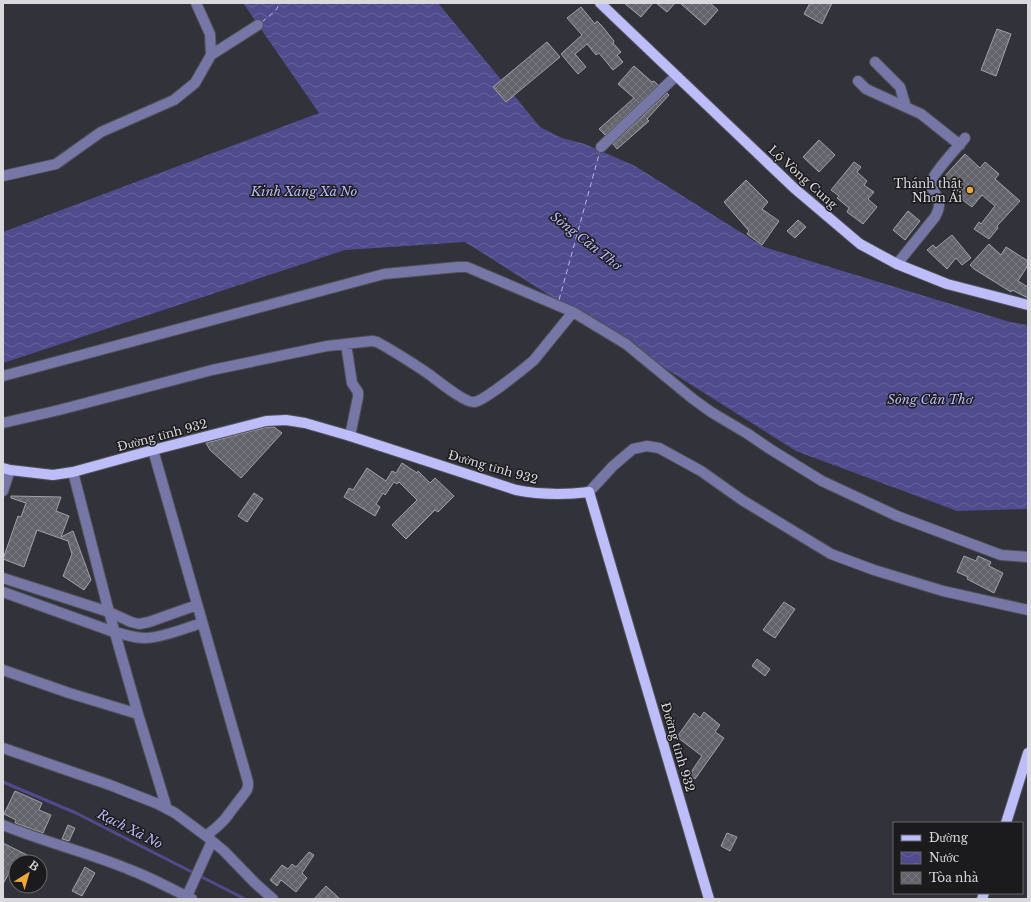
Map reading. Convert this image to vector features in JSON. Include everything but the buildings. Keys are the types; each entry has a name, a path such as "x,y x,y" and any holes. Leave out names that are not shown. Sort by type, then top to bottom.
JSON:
{"main road":[{"name":"Lộ Vòng Cung","path":"600,3 794,188 860,244 897,264 947,284 1028,305"},
{"name":"Đường tỉnh 932","path":"6,469 53,475 73,472 152,450 266,421 276,420 296,421 350,436 516,490 551,494 574,494 588,492 709,899"},
{"path":"1006,822 1028,753"}],"street":[{"path":"196,3 210,34 211,55"},
{"path":"3,176 56,164 101,132 174,100 194,83 211,55 258,25"},
{"path":"875,62 900,87 906,108"},
{"path":"602,147 676,76"},
{"path":"858,81 866,89 921,114 963,141 935,174 931,182 931,187 940,204 939,210 897,264"},
{"path":"3,376 384,274 458,266 467,267 558,303 573,312 626,344 711,412 822,481 897,516 1000,555 1028,557"},
{"path":"3,423 212,370 327,346 365,341 377,342 450,390 474,402 495,391 527,366 539,354 573,312"},
{"path":"346,344 352,383 358,392 350,436"},
{"path":"588,492 613,466 634,449 647,446 659,448 701,471 742,500 832,554 874,570 936,588 1028,610"},
{"path":"3,825 128,869 190,895 209,842 218,826 225,819 248,786 152,450"},
{"path":"3,491 6,469"},
{"path":"73,472 114,632 167,809"},
{"path":"3,578 109,612 136,623 144,623 197,605"},
{"path":"3,592 114,632 132,637 150,638 161,636 202,623"},
{"path":"3,670 69,693 138,714"},
{"path":"3,748 110,785 175,813 209,842 224,851 273,899"}],"water":[{"name":"Sông Cần Thơ","path":"243,3 438,3 540,127 562,138 585,144 635,166 764,247 1010,322 1028,325 1028,509 957,511 796,451 465,242 345,250 3,363 3,232 319,113"}],"waterway":[{"name":"Rạch Xà No","path":"3,782 76,813 245,899"}],"ferry route":[{"path":"262,22 276,10 280,3"},
{"path":"559,300 600,151"}],"place":[{"name":"Thánh thất Nhơn Ái","path":"970,190"}],"water label":[{"name":"Kinh Xáng Xà No","path":"304,191"}]}
